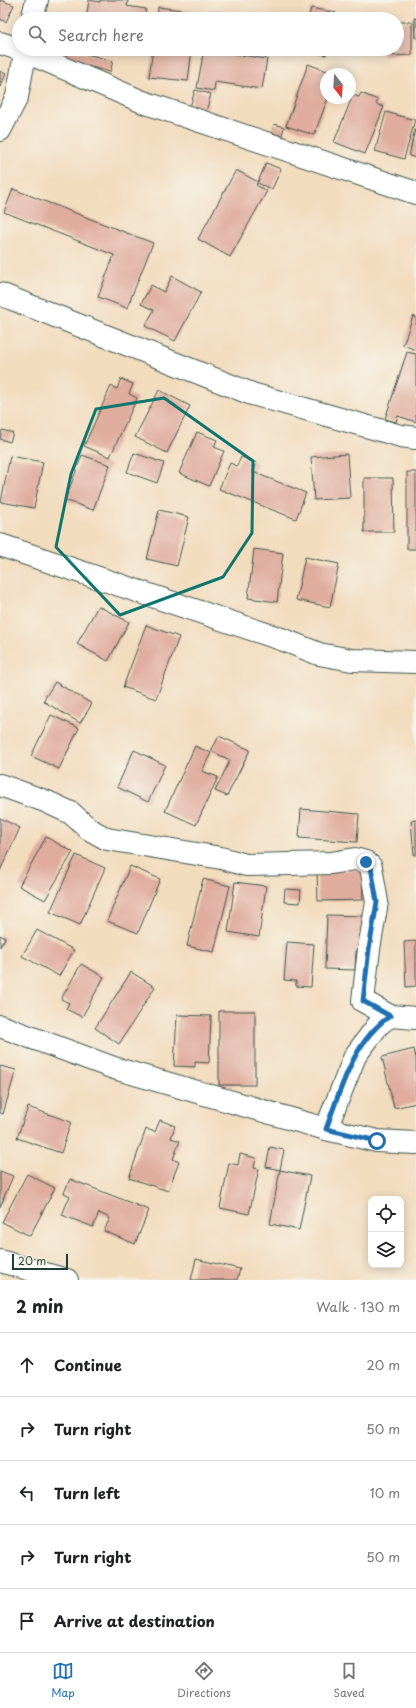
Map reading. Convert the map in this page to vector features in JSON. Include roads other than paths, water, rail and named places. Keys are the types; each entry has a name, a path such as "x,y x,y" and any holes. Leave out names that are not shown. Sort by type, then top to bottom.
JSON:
{"street":[{"path":"34,12 37,0"},
{"path":"0,43 12,46"},
{"path":"0,130 17,97 21,56"},
{"path":"38,56 143,102 416,193"},
{"path":"0,294 252,394 401,436 416,438"},
{"path":"0,545 284,640 319,654 352,660 416,662"},
{"path":"0,785 45,801 71,813 89,829 108,839 221,858 246,865 331,863 355,859 366,862 371,867 377,902 369,949 363,1001 390,1016 416,1018"},
{"path":"326,1129 355,1056 379,1024 390,1016"},
{"path":"0,1026 114,1068 326,1129 377,1141 416,1143"},
{"path":"0,1261 67,1280"}]}
